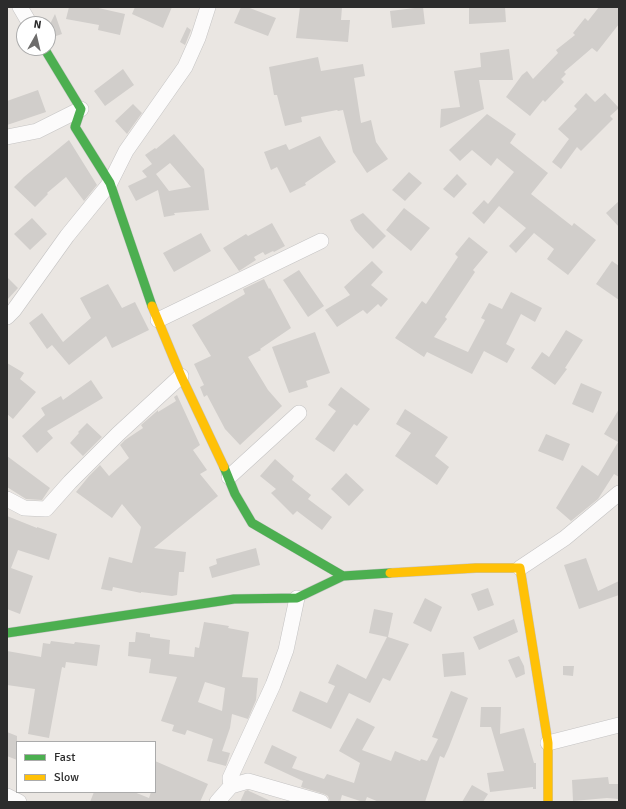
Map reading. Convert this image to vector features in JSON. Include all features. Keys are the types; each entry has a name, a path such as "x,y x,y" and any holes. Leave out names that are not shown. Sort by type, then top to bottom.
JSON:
{"street":[{"path":"20,7 25,16"},
{"path":"7,317 14,310 67,236 110,183 126,151 185,67 198,38 208,7"},
{"path":"49,56 81,109 75,127 110,183 158,320 181,376 229,477 235,494 252,523 343,576"},
{"path":"7,137 38,131 81,109"},
{"path":"158,320 321,241"},
{"path":"7,499 24,508 46,509 91,460 181,376"},
{"path":"229,477 299,413"},
{"path":"7,633 234,599 297,598 343,576 476,568 520,568 565,538 619,494"},
{"path":"520,568 548,742 548,802"},
{"path":"231,786 230,778 273,685 286,650 297,598"},
{"path":"548,742 619,725"},
{"path":"217,802 231,786 248,780 322,802"},
{"path":"7,796 19,802"}],"building":[{"path":"69,7 94,7 125,14 120,35 98,30 99,25 66,19"},
{"path":"135,7 172,7 163,28 132,14"},
{"path":"241,7 247,7 276,18 268,36 234,23"},
{"path":"300,7 342,7 341,20 350,20 348,42 296,38"},
{"path":"423,7 425,24 392,28 390,11"},
{"path":"469,7 505,7 506,22 469,24"},
{"path":"599,7 619,7 619,24 597,52 592,48 564,72 566,74 561,79 564,82 545,102 543,100 530,116 506,97 522,75 527,71 533,79 558,53 556,50 575,35 573,33 585,18 588,21"},
{"path":"56,17 62,34 56,36"},
{"path":"187,27 191,30 185,45 180,42"},
{"path":"509,49 513,80 479,80 484,109 440,128 441,109 460,107 454,71 481,67 480,53"},
{"path":"318,57 321,71 363,64 365,76 354,78 361,123 371,120 376,142 388,159 367,173 353,152 343,110 301,117 302,122 285,126 277,95 274,95 269,67"},
{"path":"123,69 134,85 105,106 94,91"},
{"path":"38,90 46,112 7,125 7,101"},
{"path":"586,93 595,102 605,93 619,108 610,116 613,119 581,151 577,147 561,169 552,162 569,139 558,129 577,109 574,106"},
{"path":"133,104 142,113 127,134 115,121"},
{"path":"487,114 516,134 510,143 548,173 531,194 572,226 574,223 596,240 568,275 547,259 554,249 534,233 516,253 509,246 526,228 499,206 484,224 472,213 484,200 488,204 514,172 497,158 491,166 472,150 460,161 449,150"},
{"path":"174,134 204,169 209,210 174,213 175,215 164,217 158,190 136,201 128,186 147,177 142,171 152,164 145,155 155,148 156,149","holes":["170,163 191,187 169,191 156,174"]},
{"path":"320,136 336,162 305,183 306,185 290,193 277,167 271,170 264,152 286,144 289,150"},
{"path":"69,140 97,185 84,201 66,177 47,193 48,194 35,207 14,187"},
{"path":"409,172 422,183 405,201 392,190"},
{"path":"457,174 467,184 454,198 443,189"},
{"path":"619,201 619,227 606,213"},
{"path":"404,208 430,228 411,251 386,230"},
{"path":"363,213 386,236 373,249 355,230 350,220"},
{"path":"32,218 47,234 30,250 14,234"},
{"path":"272,223 285,246 265,255 263,252 254,257 256,260 239,271 223,248 246,234 248,236"},
{"path":"201,233 211,251 174,272 163,253"},
{"path":"469,237 488,252 473,270 475,272 445,317 447,319 434,337 468,352 485,320 481,318 489,303 502,309 511,292 542,308 535,322 521,314 506,344 515,349 507,363 484,351 472,374 427,352 424,357 395,338 422,301 426,304 458,257 455,254"},
{"path":"372,261 383,272 371,285 388,299 381,307 378,304 367,314 363,310 337,327 325,310 350,295 344,287"},
{"path":"612,261 619,266 619,300 596,284"},
{"path":"299,270 324,306 308,317 283,280"},
{"path":"7,277 18,288 7,300"},
{"path":"264,279 291,328 260,349 261,350 248,357 268,390 282,406 240,445 225,429 207,395 204,397 200,387 204,385 194,364 211,356 192,325 245,294 243,289"},
{"path":"108,284 122,308 135,302 149,330 112,348 106,336 69,365 52,345 47,349 29,323 42,313 63,342 91,318 80,298"},
{"path":"566,330 583,340 565,368 567,369 555,385 531,368 542,352 549,357"},
{"path":"315,332 330,373 306,381 308,387 289,393 272,347"},
{"path":"7,363 24,373 20,379 36,392 13,419 7,414"},
{"path":"91,380 103,398 47,431 53,438 37,453 22,436 45,415 41,408 61,396 63,400"},
{"path":"581,383 602,392 593,413 572,404"},
{"path":"341,387 370,409 357,426 354,424 334,452 315,439 336,411 328,405"},
{"path":"177,395 200,445 193,450 207,470 200,474 218,496 154,548 186,552 184,572 179,572 177,595 172,596 141,593 113,587 112,591 101,589 109,557 132,563 141,527 122,504 112,518 76,492 100,465 109,476 129,458 120,445 143,428 141,425 158,410 158,412 176,401 174,397"},
{"path":"405,409 448,437 435,456 449,467 437,485 395,456 411,433 396,424"},
{"path":"619,409 619,477 614,474 598,499 571,521 556,508 582,465 598,476 618,442 604,434"},
{"path":"87,423 102,437 83,456 70,443"},
{"path":"546,434 570,444 563,461 538,451"},
{"path":"7,456 50,488 42,500 26,499 7,487"},
{"path":"275,459 294,476 292,480 311,495 308,499 332,517 322,530 297,511 293,515 271,493 276,489 260,476"},
{"path":"346,473 364,490 349,506 331,489"},
{"path":"7,516 57,534 49,560 18,550 11,568 33,576 20,614 7,609"},
{"path":"256,548 260,565 212,578 209,567 217,564 216,559"},
{"path":"586,558 598,591 619,581 619,595 579,609 564,565"},
{"path":"488,588 494,605 478,611 471,594"},
{"path":"425,598 442,607 431,632 413,623"},
{"path":"374,609 393,613 388,637 409,644 390,681 383,678 370,703 349,693 331,729 292,711 300,691 327,703 335,686 328,683 337,664 366,679 387,637 369,633"},
{"path":"514,619 518,632 479,650 473,637"},
{"path":"204,622 229,626 228,628 249,632 242,677 258,678 256,700 248,719 232,714 230,728 222,751 230,753 226,766 207,761 213,739 187,730 185,735 172,731 174,725 161,721 177,677 149,673 151,659 128,656 129,642 135,642 136,632 150,634 150,637 170,640 169,654 194,657 195,647 199,648","holes":["205,682 225,688 222,711 198,702"]},
{"path":"51,641 100,645 97,666 66,662 65,668 62,667 49,738 28,734 35,689 7,685 7,651 41,657 43,643 50,644"},
{"path":"464,652 466,675 444,677 442,654"},
{"path":"519,656 524,666 525,674 516,678 508,660"},
{"path":"563,666 574,666 573,676 563,675"},
{"path":"451,691 468,698 444,758 440,756 425,802 379,802 367,797 365,802 363,802 342,795 340,802 330,802 328,796 301,787 303,781 264,763 272,745 297,757 292,768 324,779 327,774 354,783 360,763 339,751 357,718 375,727 362,750 391,761 395,751 420,761 421,759 427,761 438,739 432,737"},
{"path":"481,707 501,707 500,734 524,728 534,763 536,763 536,789 533,789 533,787 490,792 487,773 504,771 491,727 480,727"},
{"path":"7,732 17,736 17,741 16,760 7,756"},
{"path":"156,761 208,784 200,802 90,802 94,793 136,793 149,798 151,793 156,793"},
{"path":"608,777 609,784 619,784 619,799 607,798 573,801 572,780"},
{"path":"472,785 488,794 483,802 462,802"},
{"path":"248,790 273,802 240,802 245,791"}],"traffic: fast":[{"path":"49,56 81,109 75,127 110,183 152,306"},
{"path":"224,467 235,494 252,523 343,576"},
{"path":"7,633 234,599 297,598 343,576 390,573"}],"traffic: slow":[{"path":"152,306 181,376 224,467"},
{"path":"390,573 476,568 520,568 548,743 548,802"}]}
